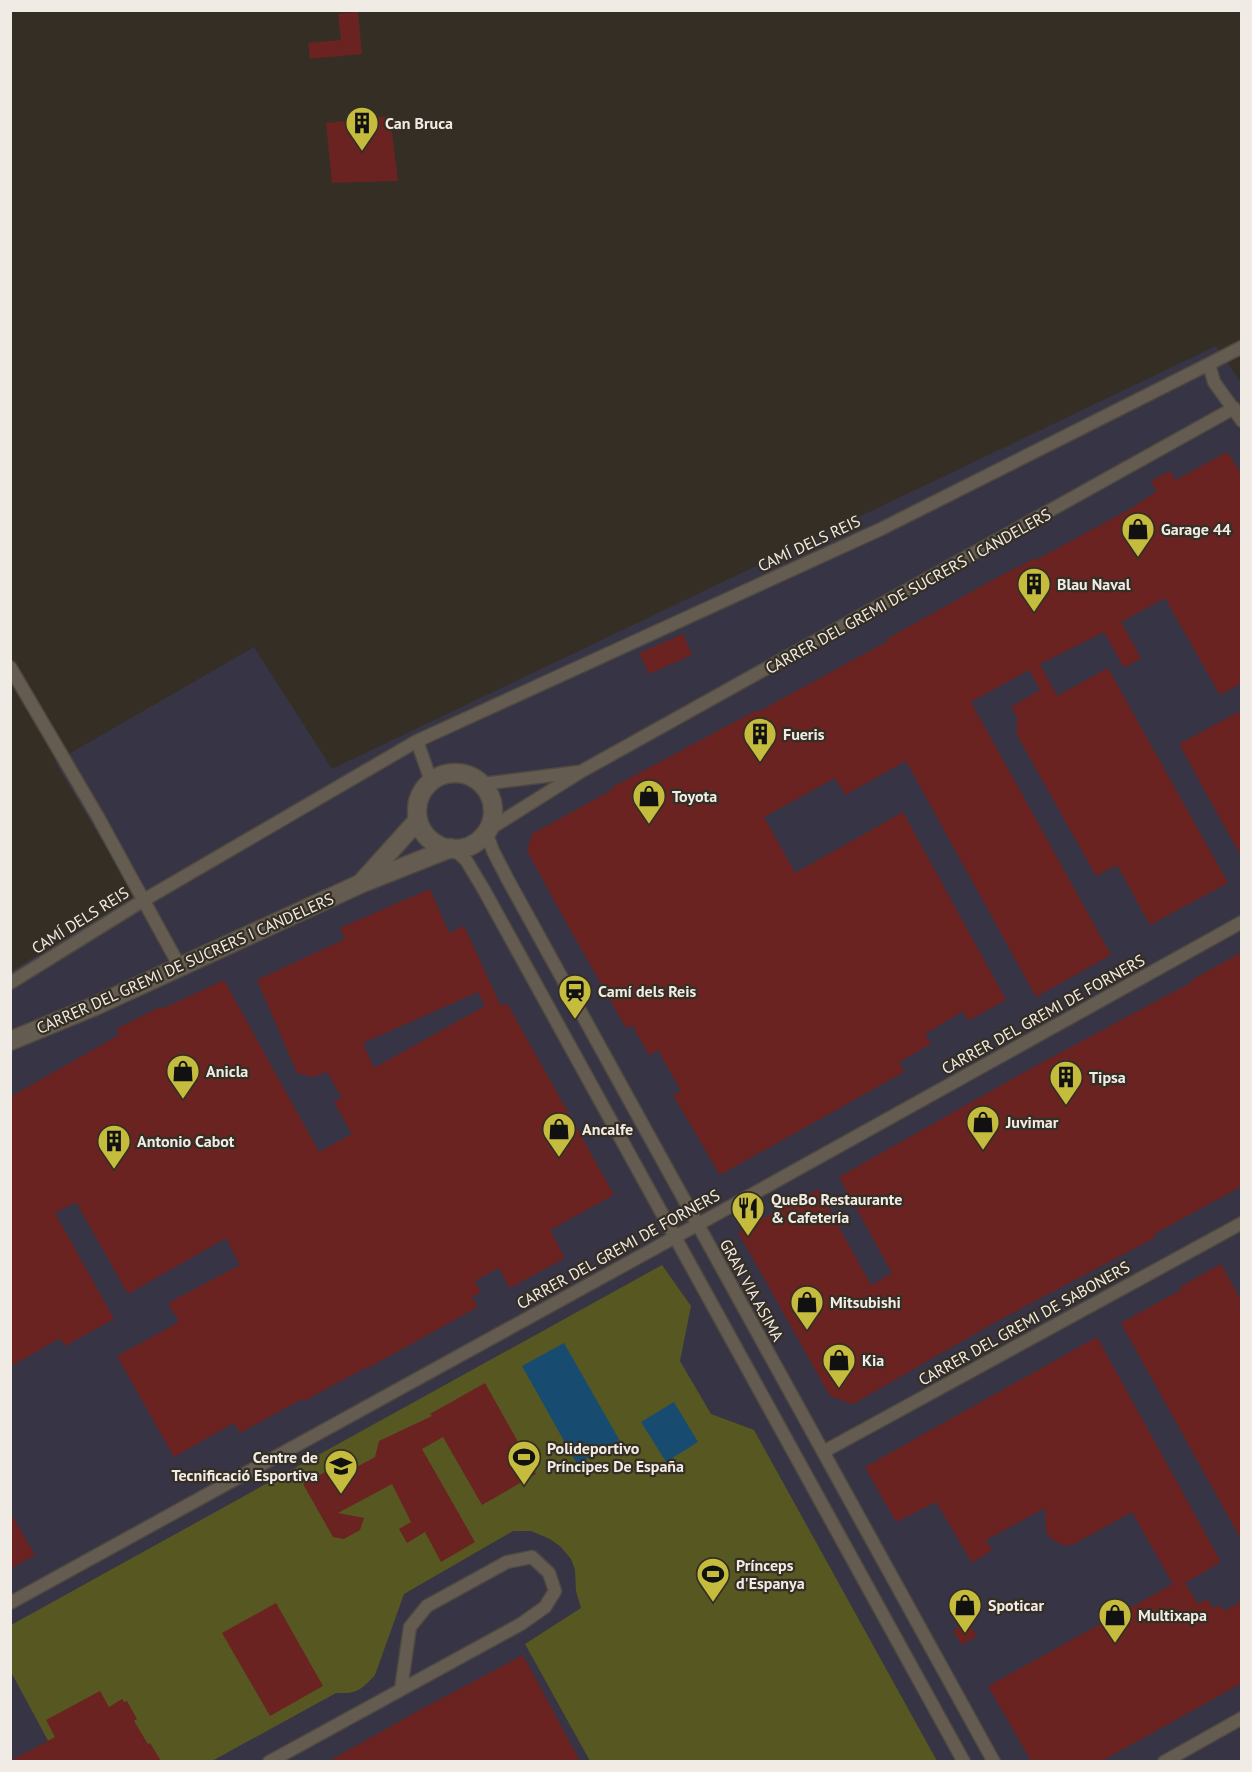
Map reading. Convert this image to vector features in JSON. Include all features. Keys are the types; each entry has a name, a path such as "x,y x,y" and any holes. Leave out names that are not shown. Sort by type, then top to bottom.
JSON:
{"street":[{"name":"CAMÍ DELS REIS","path":"10,983 144,900 417,741 881,528 1242,347"},
{"path":"1209,364 1214,382 1242,421"},
{"name":"CARRER DEL GREMI DE SUCRERS I CANDELERS","path":"487,831 582,771 1234,408"},
{"path":"10,667 180,967"},
{"path":"417,741 431,781"},
{"name":"CARRER DEL GREMI DE SUCRERS I CANDELERS","path":"482,784 582,771"},
{"path":"452,773 473,777 482,784 493,806 492,818 487,831 473,844 453,848 440,846 423,831 417,810 419,799 431,781 452,773"},
{"path":"360,884 418,820"},
{"name":"GRAN VIA ASIMA","path":"487,831 493,851 508,880 994,1761"},
{"path":"453,848 466,860 484,890 964,1761"},
{"name":"CARRER DEL GREMI DE SUCRERS I CANDELERS","path":"10,1041 180,967 360,884 453,848"},
{"name":"CARRER DEL GREMI DE FORNERS","path":"10,1603 1242,922"},
{"name":"CARRER DEL GREMI DE SABONERS","path":"823,1452 1242,1223"},
{"path":"269,1761 521,1624 545,1607 555,1592 549,1573 532,1557 507,1562 427,1606 410,1627 400,1689"},
{"path":"1164,1761 1242,1718"}],"shaded area":[{"path":"1216,346 1242,384 1241,1761 11,1762 11,971 135,896 55,762 254,647 332,769"},
{"name":"Polideportivo Príncipes De España","path":"662,1265 691,1306 680,1361 711,1414 754,1430 937,1761 590,1761 525,1644 581,1608 576,1591 575,1570 571,1559 550,1539 531,1531 513,1531 404,1594 375,1675 358,1690 336,1693 212,1761 59,1761 11,1672 11,1625"}],"water":[{"path":"564,1343 620,1441 577,1464 522,1366"},
{"path":"674,1402 698,1442 666,1462 641,1422"}],"building":[{"path":"358,12 362,54 310,59 308,43 341,40 338,14"},
{"name":"Can Bruca","path":"390,116 398,181 332,183 326,123"},
{"path":"1227,452 1242,474 1242,683 1220,695 1165,598 1121,622 1141,658 1124,668 1104,632 1040,664 1057,696 1108,668 1228,883 1150,925 1117,865 1096,876 1017,735 1017,717 1011,707 1040,690 1029,670 971,702 1111,955 1036,997 906,761 845,795 835,778 764,817 795,873 903,812 1006,1000 968,1021 963,1011 925,1034 931,1044 899,1062 904,1072 720,1175 673,1095 681,1091 658,1050 649,1055 632,1025 626,1028 571,931 527,851 532,834 612,790 611,788 888,641 887,639 987,583 1035,558 1036,560 1130,509 1157,491 1151,481 1170,471 1176,480"},
{"path":"683,634 692,655 649,674 639,653"},
{"path":"1242,710 1242,858 1179,744"},
{"path":"430,889 449,933 464,926 501,1006 507,1003 614,1195 550,1230 565,1258 510,1288 499,1268 475,1281 481,1292 472,1297 478,1307 366,1369 304,1401 302,1399 240,1433 234,1423 174,1457 117,1356 179,1322 168,1303 240,1265 226,1238 128,1294 76,1202 55,1213 114,1319 65,1346 60,1338 10,1367 10,1097 119,1035 116,1029 160,1007 162,1009 224,980 319,1152 352,1134 334,1102 342,1098 327,1072 313,1077 297,1073 257,980 345,939 340,928","holes":["478,992 485,1006 374,1068 363,1043"]},
{"path":"1242,952 1242,1186 1154,1234 1156,1237 992,1324 853,1404 830,1396 738,1232 818,1189 871,1285 892,1273 839,1177 1028,1070 1192,982"},
{"path":"1221,1264 1242,1302 1242,1541 1121,1323 1181,1290 1180,1287"},
{"path":"1097,1337 1221,1562 1185,1583 1198,1604 1207,1599 1214,1609 1220,1605 1224,1611 1242,1601 1242,1683 1102,1761 1031,1761 988,1686 1173,1584 1132,1512 1074,1544 1065,1546 1050,1538 1046,1531 1045,1508 986,1540 992,1550 972,1563 936,1502 896,1522 865,1467"},
{"path":"485,1383 536,1474 482,1505 443,1437 422,1449 475,1542 441,1562 425,1532 407,1543 399,1529 411,1522 392,1484 338,1513 364,1518 360,1530 344,1539 333,1537 303,1484 327,1471 342,1475 375,1457 379,1441 432,1416 430,1414"},
{"path":"10,1512 35,1555 10,1569"},
{"path":"276,1603 323,1686 270,1716 222,1633"},
{"name":"Spoticar","path":"968,1622 977,1636 962,1645 953,1631"},
{"path":"523,1655 580,1761 329,1761 416,1712"},
{"path":"100,1691 109,1707 122,1699 124,1702 127,1701 137,1719 134,1721 161,1761 10,1761 55,1737 46,1720"}],"place":[{"name":"Can Bruca","path":"362,152"},
{"name":"Garage 44","path":"1138,558"},
{"name":"Blau Naval","path":"1034,613"},
{"name":"Fueris","path":"760,763"},
{"name":"Toyota","path":"649,825"},
{"name":"Camí dels Reis","path":"575,1020"},
{"name":"Anicla","path":"183,1100"},
{"name":"Tipsa","path":"1066,1106"},
{"name":"Juvimar","path":"983,1151"},
{"name":"Ancalfe","path":"559,1158"},
{"name":"Antonio Cabot","path":"114,1170"},
{"name":"QueBo Restaurante & Cafetería","path":"748,1237"},
{"name":"Mitsubishi","path":"807,1331"},
{"name":"Kia","path":"839,1389"},
{"name":"Polideportivo Príncipes De España","path":"524,1486"},
{"name":"Centre de Tecnificació Esportiva","path":"341,1495"},
{"name":"Prínceps d'Espanya","path":"713,1603"},
{"name":"Spoticar","path":"965,1634"},
{"name":"Multixapa","path":"1115,1644"}]}
